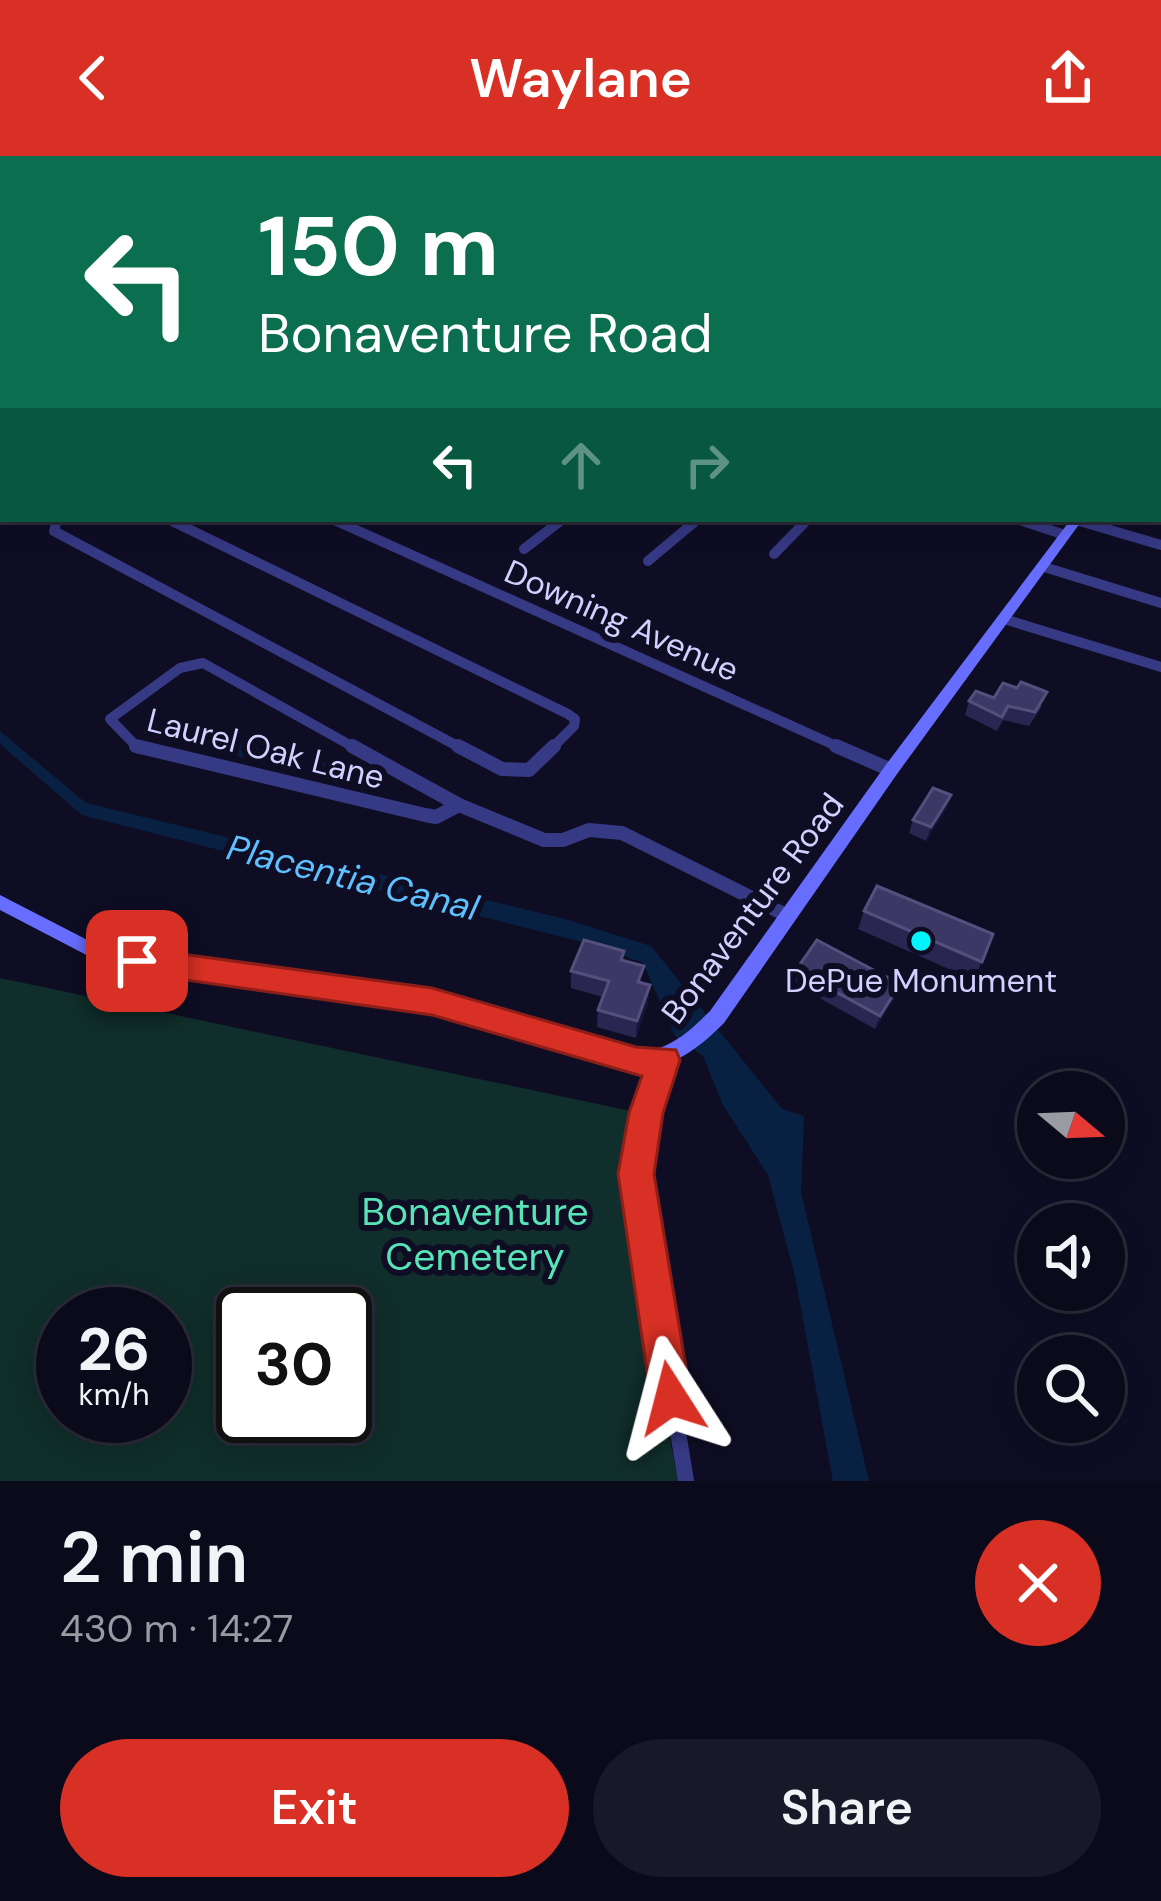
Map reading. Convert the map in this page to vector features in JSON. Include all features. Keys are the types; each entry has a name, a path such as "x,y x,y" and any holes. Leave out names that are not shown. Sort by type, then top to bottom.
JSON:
{"street":[{"path":"56,522 55,530 502,770 529,770 574,727 575,718 174,522"},
{"name":"Downing Avenue","path":"339,522 890,770"},
{"path":"524,549 559,522"},
{"path":"648,561 695,522"},
{"path":"774,554 805,522"},
{"path":"1026,522 1065,535"},
{"name":"Bonaventure Road","path":"0,902 98,954 432,1001 636,1062 664,1060 686,1049 717,1017 890,770 1074,522"},
{"path":"1086,522 1161,545"},
{"path":"1044,568 1161,603"},
{"path":"1004,619 1161,667"},
{"name":"Laurel Oak Lane","path":"460,805 436,817 156,754 128,741 110,719 180,668 203,663 460,805 544,841 590,830 622,833 788,916"},
{"path":"664,1060 646,1113 636,1174 686,1481"}],"green space":[{"name":"Bonaventure Cemetery","path":"0,978 631,1111 629,1225 678,1481 0,1481"}],"water":[{"name":"Placentia Canal","path":"0,731 86,803 565,919 651,946 782,1109 804,1116 801,1192 869,1481 833,1481 795,1276 768,1175 723,1105 703,1056 675,1036 643,963 590,944 82,815 0,744"},
{"path":"236,739 310,768 340,757 375,781 358,786 221,752"}],"building":[{"path":"1021,682 1047,692 1035,712 1008,706 1002,717 969,701 976,691 994,698 1003,683 1017,688"},
{"path":"933,788 951,795 931,827 913,820"},
{"path":"877,886 993,934 982,962 864,911"},
{"path":"584,940 624,951 621,960 644,966 638,982 650,985 637,1021 598,1010 609,981 571,971"},
{"path":"817,940 900,984 880,1016 796,970"}],"place":[{"name":"DePue Monument","path":"921,941"}],"route":[{"path":"137,961 432,1001 636,1062 664,1060 646,1113 636,1174 671,1398"}]}
